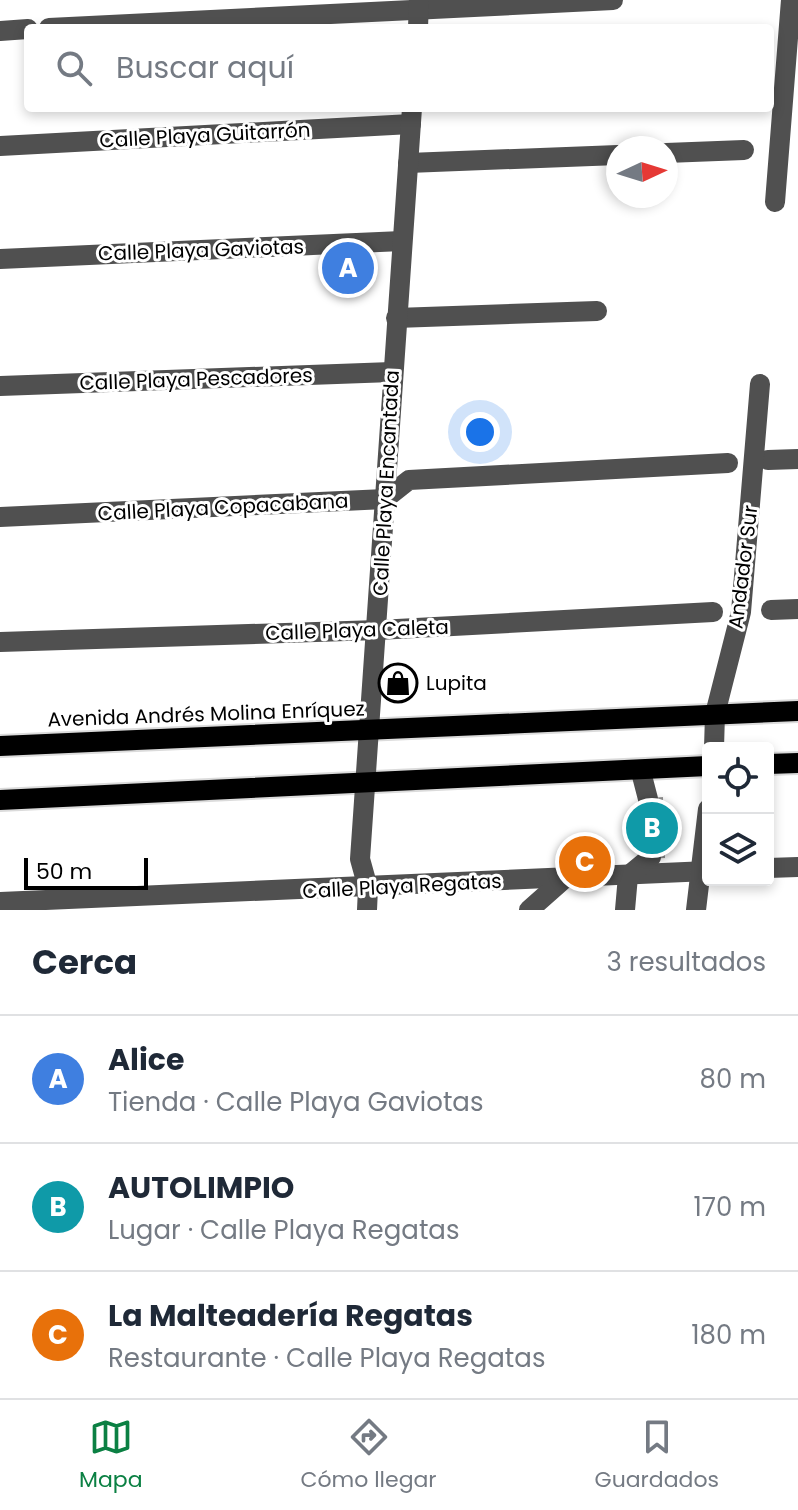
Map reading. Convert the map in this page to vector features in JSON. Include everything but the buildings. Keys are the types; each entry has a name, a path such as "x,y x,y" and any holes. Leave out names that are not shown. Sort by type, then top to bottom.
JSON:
{"main road":[{"name":"Avenida Andrés Molina Enríquez","path":"0,746 798,711"},
{"path":"774,764 798,763"},
{"path":"0,800 641,772 702,767"}],"street":[{"path":"142,24 613,0"},
{"path":"775,202 791,0"},
{"path":"0,31 24,29"},
{"name":"Calle Playa Guitarrón","path":"0,146 412,116"},
{"name":"Calle Playa Encantada","path":"367,910 368,888 360,859 364,785 378,630 392,372 412,116"},
{"path":"678,153 744,150"},
{"path":"408,163 606,155"},
{"name":"Calle Playa Gaviotas","path":"0,259 402,241"},
{"path":"396,318 597,311"},
{"name":"Calle Playa Pescadores","path":"0,386 392,372"},
{"name":"Andador Sur","path":"714,742 715,714 741,612 760,384"},
{"path":"768,460 798,459"},
{"name":"Calle Playa Copacabana","path":"0,517 385,499 409,480 728,463"},
{"path":"771,610 798,609"},
{"name":"Calle Playa Caleta","path":"0,642 378,630 713,612"},
{"path":"625,910 628,876 651,857 648,799 641,772"},
{"name":"Calle Playa Encantada","path":"339,910 360,859"},
{"path":"774,868 798,867"},
{"name":"Calle Playa Regatas","path":"0,902 702,871"},
{"path":"529,910 564,879"},
{"path":"696,910 702,881"}],"place":[{"name":"Alice","path":"348,268"},
{"name":"Lupita","path":"398,683"},
{"name":"AUTOLIMPIO","path":"652,828"},
{"name":"La Malteadería Regatas","path":"585,862"}]}
